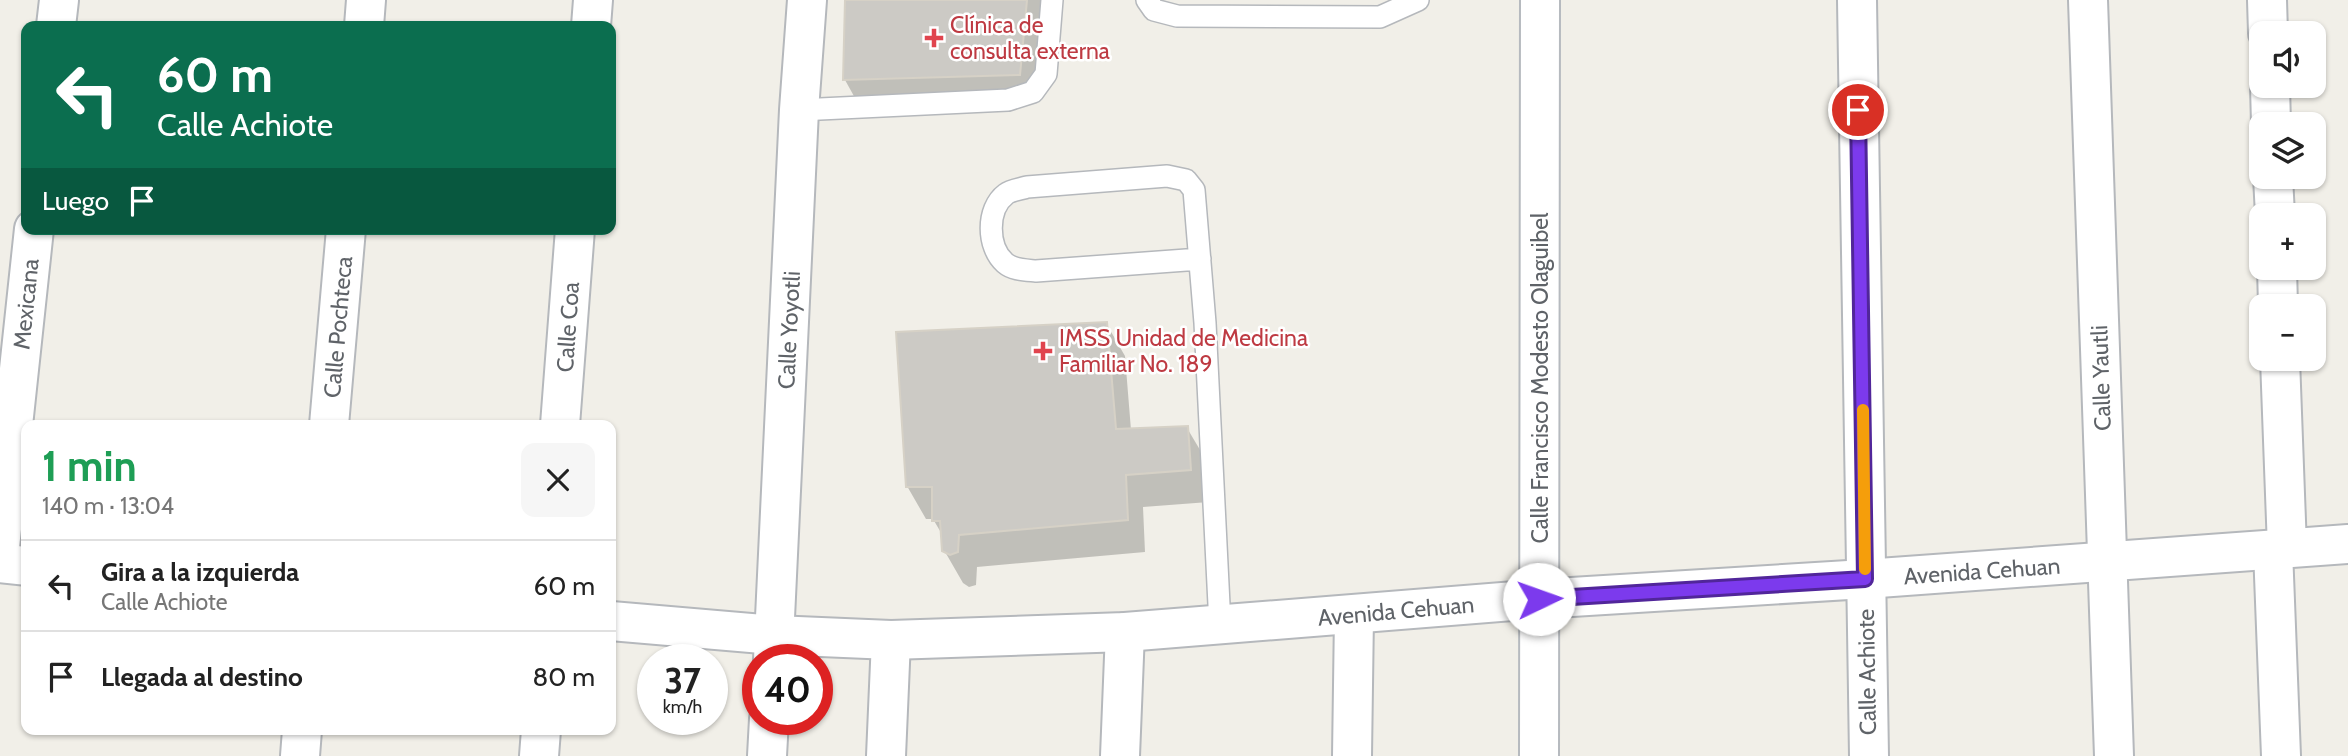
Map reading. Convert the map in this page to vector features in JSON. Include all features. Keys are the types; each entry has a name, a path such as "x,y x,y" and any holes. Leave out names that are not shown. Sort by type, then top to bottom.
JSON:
{"street":[{"path":"57,21 59,0"},
{"path":"364,21 366,0"},
{"path":"591,21 593,0"},
{"name":"Calle Yoyotli","path":"773,644 799,110 807,0"},
{"name":"Calle Francisco Modesto Olaguibel","path":"1539,756 1540,0"},
{"name":"Calle Achiote","path":"1857,0 1869,756"},
{"name":"Calle Yautli","path":"2088,0 2114,756"},
{"path":"2267,0 2268,21"},
{"name":"Mexicana","path":"0,547 33,235"},
{"name":"Calle Pochteca","path":"329,420 345,235"},
{"name":"Calle Coa","path":"560,420 575,235"},
{"path":"2280,371 2281,756"},
{"name":"Avenida Cehuan","path":"824,644 1125,632 1539,599 1865,579 2348,544"},
{"path":"0,563 21,565"},
{"path":"1352,756 1354,615"},
{"name":"Avenida Cehuan","path":"616,622 754,644"},
{"path":"1120,756 1125,632"},
{"path":"886,756 891,640"},
{"path":"300,756 302,735"},
{"path":"539,756 541,735"},
{"path":"767,756 768,735"}],"lane":[{"path":"799,110 1008,100 1033,92 1046,74 1052,0"},
{"path":"1147,0 1154,10 1177,16 1380,17 1418,0"},
{"path":"1200,259 1036,271 1013,268 1003,262 995,248 990,227 997,207 1006,194 1027,187 1167,176 1186,180 1194,190 1200,259 1220,625"}],"building":[{"name":"Clínica de consulta externa","path":"845,0 1027,0 1020,75 843,80"},
{"path":"1107,322 1116,429 1188,426 1191,470 1126,475 1128,520 959,535 958,552 950,555 942,551 940,521 932,521 932,487 906,487 896,332"}],"slow traffic":[{"path":"1863,410 1865,569"}],"place":[{"name":"Clínica de consulta externa","path":"934,38"},
{"name":"IMSS Unidad de Medicina Familiar No. 189","path":"1043,351"}],"route":[{"path":"1539,599 1865,579 1858,110"}]}
